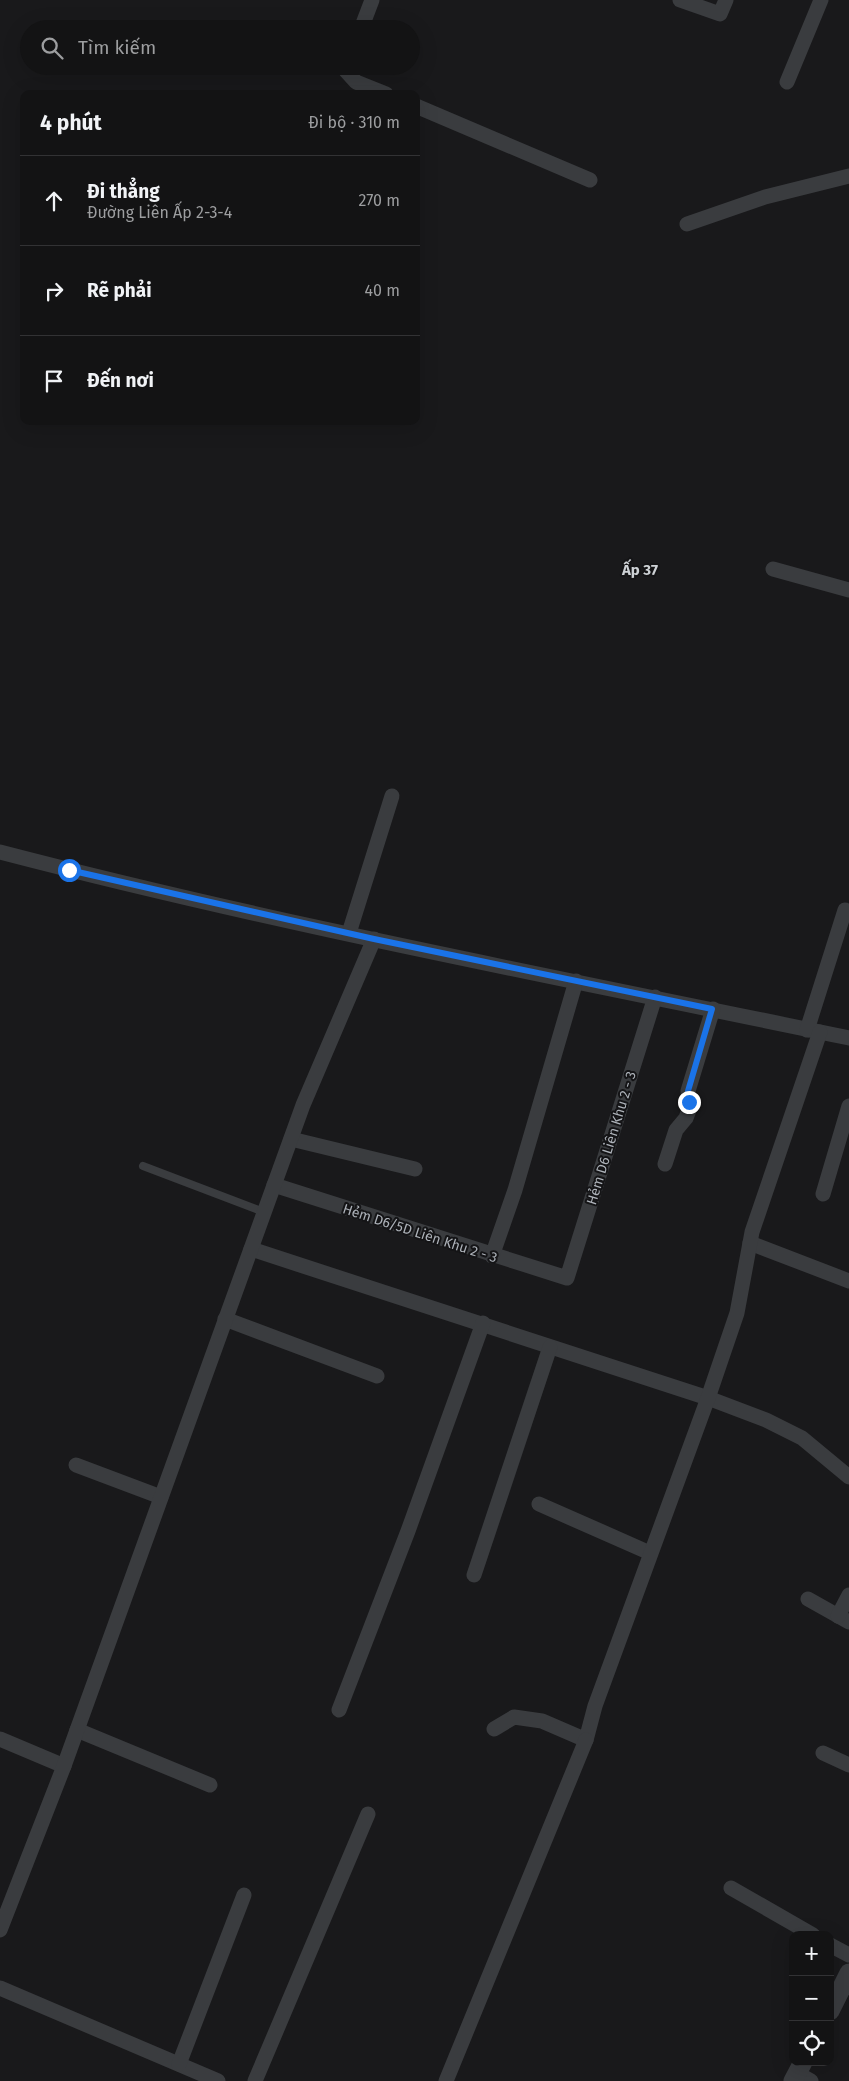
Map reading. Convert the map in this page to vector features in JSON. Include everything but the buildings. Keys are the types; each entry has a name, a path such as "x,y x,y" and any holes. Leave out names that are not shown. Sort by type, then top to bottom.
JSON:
{"street":[{"path":"365,20 372,0"},
{"path":"680,0 720,14 726,0"},
{"path":"787,82 821,0"},
{"path":"350,75 356,82 376,90"},
{"path":"420,108 590,180"},
{"path":"687,224 765,197 849,176"},
{"path":"773,569 849,590"},
{"path":"349,933 392,796"},
{"path":"0,852 69,870 374,939 849,1038"},
{"path":"446,2081 586,1740 595,1706 708,1398 737,1313 750,1243 814,1031 845,910"},
{"path":"0,1930 64,1766 302,1105 374,939"},
{"path":"492,1256 515,1190 576,981"},
{"name":"Hẻm D6 Liên Khu 2 - 3","path":"567,1278 655,997"},
{"path":"665,1164 676,1130 686,1118 689,1110 688,1091 712,1009"},
{"path":"823,1194 849,1106"},
{"path":"290,1139 415,1169"},
{"name":"Hẻm D6/5D Liên Khu 2 - 3","path":"274,1186 567,1278"},
{"path":"750,1243 849,1280"},
{"path":"251,1249 483,1323 550,1347 708,1398 766,1420 802,1438 849,1477"},
{"path":"225,1319 377,1376"},
{"path":"339,1710 408,1531 483,1323"},
{"path":"474,1575 550,1347"},
{"path":"76,1465 161,1497"},
{"path":"539,1504 650,1553"},
{"path":"808,1599 843,1619 849,1594"},
{"path":"494,1729 514,1717 542,1721 586,1740"},
{"path":"77,1730 210,1786"},
{"path":"0,1739 64,1766"},
{"path":"823,1752 849,1765"},
{"path":"255,2081 368,1814"},
{"path":"730,1888 806,1931"},
{"path":"179,2064 244,1895"},
{"path":"834,1947 849,1955"},
{"path":"834,2003 849,1973"},
{"path":"0,1988 218,2081"}],"lane":[{"path":"144,1166 264,1212"}],"district":[{"name":"Ấp 37","path":"640,570"}],"route":[{"path":"69,870 374,939 712,1009 688,1091 689,1102"}]}
